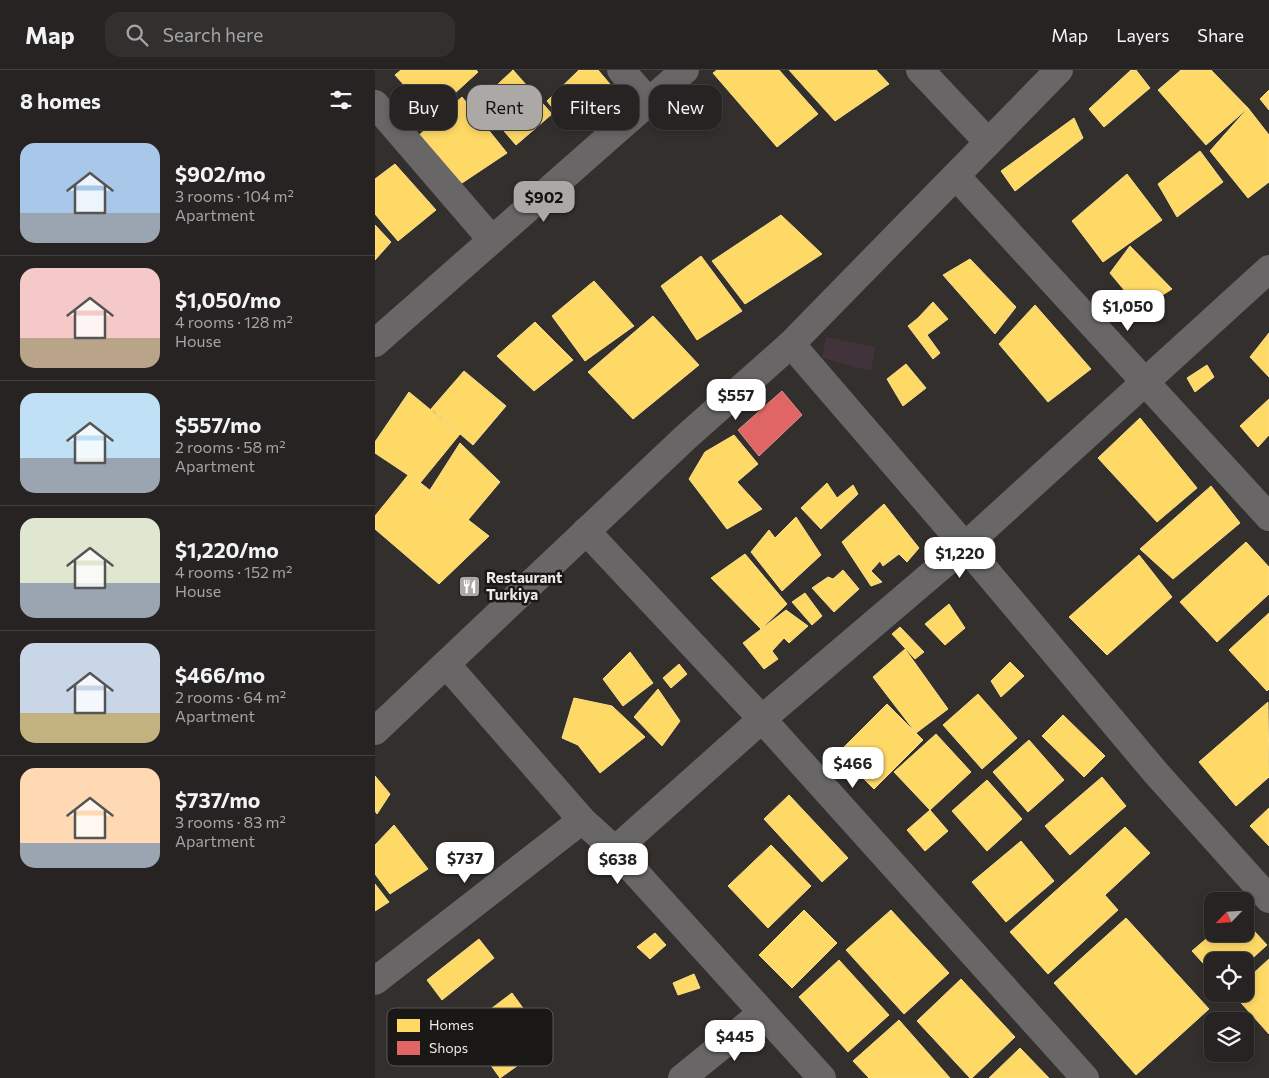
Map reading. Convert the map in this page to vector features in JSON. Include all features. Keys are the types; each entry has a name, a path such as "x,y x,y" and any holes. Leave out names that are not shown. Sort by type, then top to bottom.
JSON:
{"street":[{"path":"375,343 649,102 621,70"},
{"path":"668,85 685,70"},
{"path":"920,70 989,142"},
{"path":"375,731 686,437 791,344 1059,70"},
{"path":"375,104 492,240"},
{"path":"956,176 1269,517"},
{"path":"615,850 762,719 965,546 1269,269"},
{"path":"791,344 965,546 1156,773 1269,899"},
{"path":"586,531 762,719 1085,1078"},
{"path":"446,664 582,820 615,850 822,1078"},
{"path":"375,981 582,820"},
{"path":"682,1078 762,1013"}],"shaded area":[{"path":"826,337 875,347 871,371 822,358"}],"building: Homes":[{"path":"401,70 476,70 478,72 457,91 457,85 404,85 395,75"},
{"path":"513,70 526,85 497,85"},
{"path":"579,70 598,70 611,85 564,85"},
{"path":"717,70 779,70 818,114 777,147 713,73"},
{"path":"789,70 876,70 889,84 835,121"},
{"path":"1131,70 1136,70 1150,88 1104,127 1089,109"},
{"path":"1181,70 1211,70 1248,108 1206,145 1158,90"},
{"path":"1269,90 1269,110 1260,99"},
{"path":"552,96 552,107 547,101"},
{"path":"462,97 467,103 467,130 489,130 507,153 462,183 417,137 425,130 457,130 457,101"},
{"path":"542,103 552,114 542,123"},
{"path":"1248,108 1269,135 1269,182 1248,198 1210,151"},
{"path":"1074,118 1083,138 1015,191 1001,171"},
{"path":"503,130 533,130 516,145"},
{"path":"1200,151 1223,182 1177,217 1158,184"},
{"path":"395,164 436,210 398,241 375,214 375,179"},
{"path":"1127,174 1162,220 1103,262 1072,221"},
{"path":"781,215 822,254 745,304 712,261"},
{"path":"375,225 391,242 375,260"},
{"path":"1130,246 1172,289 1140,309 1110,273"},
{"path":"701,256 742,311 697,340 661,286"},
{"path":"970,259 1016,307 995,334 943,275"},
{"path":"594,281 634,326 585,361 552,316"},
{"path":"933,302 948,319 927,335 940,353 933,359 908,326"},
{"path":"1035,305 1091,369 1048,402 999,344"},
{"path":"653,316 699,365 633,419 588,372"},
{"path":"535,322 573,360 534,391 497,356"},
{"path":"1269,333 1269,377 1250,357"},
{"path":"906,364 926,388 903,406 887,379"},
{"path":"1207,365 1214,377 1195,392 1187,378"},
{"path":"464,371 506,406 473,445 431,409"},
{"path":"409,392 460,434 420,483 375,453 375,442"},
{"path":"1269,399 1269,435 1258,447 1240,426"},
{"path":"1140,418 1197,488 1157,522 1098,458"},
{"path":"734,435 758,464 737,482 762,509 727,529 689,479 705,452"},
{"path":"460,443 500,482 468,520 430,490"},
{"path":"409,474 489,536 439,584 375,529 375,516"},
{"path":"827,483 837,498 853,485 858,494 821,529 801,508"},
{"path":"1211,486 1240,523 1173,579 1140,549"},
{"path":"884,504 919,548 907,562 899,554 883,566 880,561 871,571 882,582 871,586 842,542"},
{"path":"796,517 821,555 782,591 751,552 769,530 775,538"},
{"path":"1246,542 1269,567 1269,594 1217,642 1180,602"},
{"path":"745,554 787,604 761,629 711,578"},
{"path":"1139,555 1172,597 1107,655 1069,617"},
{"path":"843,570 859,589 834,612 812,588 828,577 833,579"},
{"path":"805,593 822,616 812,625 792,602"},
{"path":"949,604 965,628 945,645 925,624"},
{"path":"786,610 808,626 789,643 784,638 772,651 778,659 764,669 743,643"},
{"path":"1269,613 1269,689 1267,691 1229,650"},
{"path":"900,627 924,652 915,659 892,634"},
{"path":"905,649 948,709 916,733 873,677"},
{"path":"630,652 653,683 623,706 603,679"},
{"path":"1010,662 1024,676 1001,697 991,681"},
{"path":"679,664 687,674 671,688 663,678"},
{"path":"658,689 680,721 662,746 634,717"},
{"path":"978,694 1017,738 982,769 943,725"},
{"path":"574,698 612,706 645,737 600,773 578,745 562,738"},
{"path":"1268,702 1269,777 1236,806 1199,762"},
{"path":"887,704 923,740 874,789 838,753"},
{"path":"1063,715 1105,756 1084,777 1042,736"},
{"path":"936,734 971,772 930,810 894,772"},
{"path":"1029,740 1064,780 1028,812 993,772"},
{"path":"375,776 390,794 377,814 375,811"},
{"path":"1102,777 1126,806 1070,855 1045,826"},
{"path":"987,780 1022,819 987,851 952,811"},
{"path":"789,795 848,858 822,882 764,819"},
{"path":"1269,808 1269,846 1250,826"},
{"path":"930,810 948,831 925,851 907,830"},
{"path":"394,825 428,869 390,894 375,874 375,845"},
{"path":"1125,827 1150,853 1105,895 1081,868"},
{"path":"1021,841 1054,881 1006,922 972,882"},
{"path":"771,845 811,886 768,928 728,886"},
{"path":"1081,868 1118,910 1048,974 1010,932"},
{"path":"375,884 389,902 375,911"},
{"path":"804,910 837,943 792,988 759,955"},
{"path":"891,910 949,973 904,1014 846,950"},
{"path":"1126,918 1209,1009 1136,1075 1054,983"},
{"path":"1254,931 1267,945 1254,957 1254,952 1204,952 1204,964 1192,951 1204,941 1254,942"},
{"path":"655,933 666,945 650,959 637,947"},
{"path":"479,939 494,958 442,1000 427,980"},
{"path":"1269,959 1269,1034 1254,1017 1254,1012 1249,1012 1240,1002 1254,1002 1254,973"},
{"path":"839,960 889,1015 848,1052 799,997"},
{"path":"694,974 700,988 678,995 673,983"},
{"path":"961,979 1015,1037 972,1078 917,1021"},
{"path":"512,993 523,1008 492,1008"},
{"path":"899,1020 950,1078 869,1078 853,1061"},
{"path":"1020,1048 1049,1078 989,1078"},
{"path":"491,1066 517,1066 500,1078"}],"building: Shops":[{"path":"782,391 802,415 759,456 738,430"}],"place":[{"name":"Restaurant Turkiya","path":"470,587"}]}
